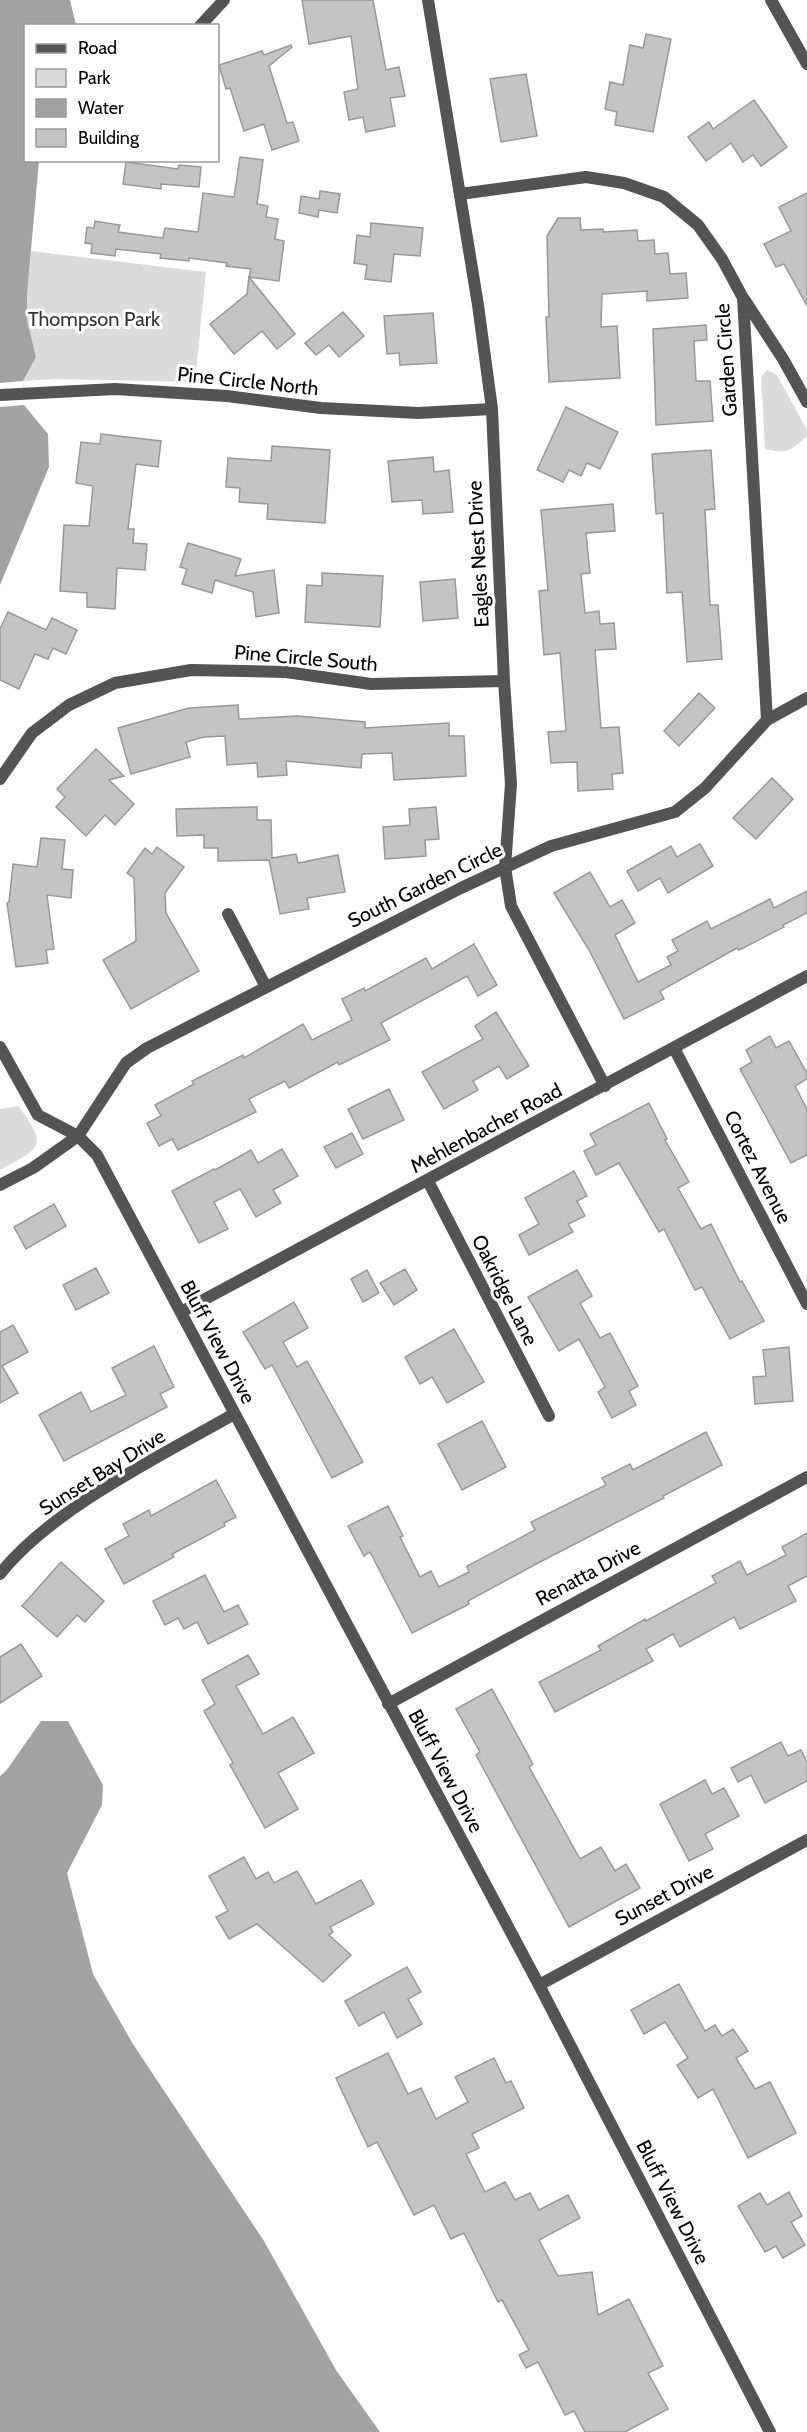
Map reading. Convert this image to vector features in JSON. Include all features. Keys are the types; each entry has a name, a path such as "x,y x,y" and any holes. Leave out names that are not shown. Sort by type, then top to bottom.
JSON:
{"street":[{"path":"202,24 224,0"},
{"name":"Eagles Nest Drive","path":"428,0 492,409 511,784 505,867 511,906 605,1086"},
{"path":"771,0 807,64"},
{"name":"Garden Circle","path":"460,194 586,177 624,183 664,197 698,225 722,259 743,298 766,720"},
{"path":"743,298 783,359 807,402"},
{"name":"Pine Circle North","path":"0,395 115,389 227,396 321,408 418,413 492,409"},
{"name":"Pine Circle South","path":"0,779 32,733 69,705 115,683 191,670 285,672 371,684 504,681"},
{"name":"South Garden Circle","path":"78,1136 126,1064 147,1048 551,846 675,813 705,788 766,720 807,699"},
{"path":"228,914 266,987"},
{"name":"Mehlenbacher Road","path":"181,1312 807,976"},
{"path":"0,1047 38,1115 78,1136 33,1168 0,1185"},
{"name":"Cortez Avenue","path":"674,1048 807,1304"},
{"name":"Bluff View Drive","path":"78,1136 97,1155 181,1312 539,1985 770,2432"},
{"name":"Oakridge Lane","path":"428,1181 549,1416"},
{"name":"Sunset Bay Drive","path":"0,1574 9,1563 55,1522 102,1491 234,1414"},
{"name":"Renatta Drive","path":"388,1704 807,1477"},
{"name":"Sunset Drive","path":"539,1985 807,1840"}],"green space":[{"name":"Thompson Park","path":"31,251 206,272 195,382 56,379 23,381 36,357 27,320"},
{"path":"767,370 777,375 807,430 807,436 797,445 784,451 765,449 761,377"},
{"path":"18,1106 34,1130 37,1138 36,1145 32,1151 0,1170 0,1109"}],"water":[{"path":"0,0 70,0 76,24 24,24 24,162 39,162 27,294 27,320 36,357 23,381 24,405 48,434 49,467 0,585"},
{"path":"41,1721 68,1721 103,1785 102,1805 67,1873 93,1974 133,2044 264,2241 336,2370 380,2432 0,2432 0,1776 6,1771"}],"pier":[{"path":"23,381 24,405 0,407 0,383"}],"building":[{"path":"302,0 373,0 386,70 399,67 405,96 390,98 395,126 366,132 363,117 349,120 344,92 358,89 351,36 309,44"},
{"path":"646,34 671,39 653,132 615,125 617,112 605,109 610,82 623,85 630,45 643,48"},
{"path":"291,45 292,47 269,66 287,123 293,122 299,141 272,150 264,124 244,131 230,88 226,89 219,65 262,51 264,55"},
{"path":"526,74 537,136 501,142 490,79"},
{"path":"754,100 787,147 761,166 753,155 743,162 731,143 706,161 688,137 709,122 713,129"},
{"path":"240,157 263,160 257,204 268,206 266,217 278,219 275,239 284,241 279,281 249,277 251,269 226,266 227,263 189,258 189,261 160,258 161,254 116,249 115,256 91,253 92,244 85,243 87,227 94,228 95,221 120,225 118,232 163,238 165,228 198,232 203,193 234,197"},
{"path":"126,162 178,169 179,165 201,167 199,187 161,184 161,189 123,184"},
{"path":"320,191 340,194 337,213 319,210 318,217 299,213 301,196 319,199"},
{"path":"807,193 807,306 784,264 776,267 764,244 791,231 779,207"},
{"path":"558,218 580,218 581,230 603,229 603,232 637,230 638,241 654,240 655,254 668,253 670,274 686,273 688,298 647,301 647,291 602,294 601,327 617,326 620,378 549,382 546,317 549,317 547,236"},
{"path":"371,223 423,228 420,256 394,254 391,282 365,279 367,265 354,263 357,235 370,237"},
{"path":"249,277 295,334 277,349 262,331 234,354 210,324 247,294"},
{"path":"343,312 364,336 339,357 329,345 316,355 305,343"},
{"path":"433,313 437,363 400,365 399,353 387,354 384,316"},
{"path":"706,325 707,340 694,341 696,381 710,381 713,421 656,425 653,329"},
{"path":"566,407 618,432 600,469 587,463 581,476 569,470 563,482 537,470"},
{"path":"101,434 161,441 158,467 136,464 128,529 134,529 133,543 147,544 145,570 117,568 115,609 87,607 87,593 60,591 64,525 89,526 93,486 76,483 81,442 100,444"},
{"path":"272,446 330,450 325,523 267,519 268,504 239,502 240,488 226,487 228,458 271,461"},
{"path":"711,450 715,509 705,510 710,605 718,605 722,659 687,662 682,592 667,593 663,513 656,514 652,454"},
{"path":"433,457 434,472 449,470 453,512 423,514 422,500 392,502 388,461"},
{"path":"613,504 615,531 586,533 590,573 581,574 585,613 599,611 600,624 614,623 616,649 595,650 601,728 619,727 623,773 612,774 613,789 578,791 577,762 551,763 548,732 566,731 560,653 544,655 539,591 548,590 541,510"},
{"path":"188,543 241,559 235,576 274,570 279,613 256,617 253,592 215,580 212,593 182,584 187,569 180,567"},
{"path":"322,573 383,576 380,627 305,622 307,585 322,586"},
{"path":"455,579 458,618 423,621 420,582"},
{"path":"8,612 46,630 52,618 77,630 66,654 53,648 48,659 35,654 19,689 0,680 0,629"},
{"path":"699,693 715,708 679,746 664,731"},
{"path":"238,705 239,719 298,716 365,722 365,728 449,723 449,736 464,736 466,776 394,780 392,753 362,754 361,768 286,761 287,775 258,777 257,763 227,765 225,736 204,737 186,742 190,757 131,774 118,728 189,708"},
{"path":"96,749 124,776 109,780 134,804 115,825 105,815 86,836 56,807 65,797 57,789"},
{"path":"772,778 793,799 756,839 733,818"},
{"path":"257,807 257,820 271,820 272,858 296,854 298,863 338,855 345,892 307,898 309,909 280,914 269,860 218,861 218,848 204,848 204,835 177,836 176,809"},
{"path":"436,807 439,839 425,840 426,856 385,859 383,827 410,825 409,809"},
{"path":"41,838 65,840 62,869 73,870 71,898 47,895 54,949 46,950 48,963 16,967 7,903 9,902 13,864 37,867"},
{"path":"700,844 713,866 668,893 660,878 638,891 627,871 671,846 677,857"},
{"path":"157,847 184,867 165,893 166,913 199,971 131,1009 103,960 136,941 134,878 127,873 145,848 152,854"},
{"path":"590,872 610,907 622,900 635,923 615,935 638,982 671,965 667,957 678,951 672,940 707,921 711,929 770,899 774,908 807,891 807,913 739,950 737,948 660,991 664,999 624,1019 589,950 554,893"},
{"path":"474,944 497,985 478,996 467,976 381,1023 390,1040 339,1065 338,1062 289,1088 285,1081 249,1099 256,1112 178,1150 172,1139 159,1146 147,1123 161,1116 155,1105 194,1084 192,1081 243,1055 244,1058 303,1024 312,1040 352,1020 342,999 364,988 365,991 426,958 432,969"},
{"path":"496,1012 529,1066 507,1079 499,1066 473,1081 478,1090 444,1109 422,1072 483,1039 475,1026"},
{"path":"770,1036 776,1048 789,1041 807,1073 807,1079 795,1086 807,1109 807,1155 791,1163 740,1069 752,1062 746,1050"},
{"path":"389,1089 404,1120 363,1139 348,1109"},
{"path":"649,1103 667,1139 665,1140 689,1182 678,1188 701,1229 711,1224 740,1282 742,1281 764,1321 730,1339 702,1287 695,1290 664,1229 659,1232 619,1163 596,1175 584,1151 596,1145 590,1134"},
{"path":"352,1133 363,1154 336,1168 324,1147"},
{"path":"282,1149 298,1176 273,1190 281,1203 256,1217 240,1189 214,1202 228,1229 199,1243 172,1191 251,1150 258,1163"},
{"path":"574,1171 587,1196 577,1201 585,1216 568,1224 573,1232 529,1255 519,1235 539,1224 525,1198"},
{"path":"54,1204 66,1226 26,1249 14,1227"},
{"path":"96,1268 109,1293 76,1310 63,1285"},
{"path":"405,1269 417,1290 394,1305 380,1283"},
{"path":"367,1270 379,1293 363,1302 351,1279"},
{"path":"577,1270 592,1296 580,1303 600,1338 610,1333 638,1386 629,1391 636,1405 612,1418 598,1392 605,1387 579,1339 559,1351 528,1297"},
{"path":"294,1302 308,1328 283,1342 297,1367 307,1361 363,1462 332,1478 272,1365 265,1369 243,1332"},
{"path":"13,1325 28,1352 2,1366 18,1393 0,1403 0,1332"},
{"path":"454,1329 484,1382 447,1403 432,1377 420,1384 405,1357"},
{"path":"154,1346 174,1387 160,1394 167,1407 64,1461 39,1415 81,1392 91,1412 126,1395 112,1368"},
{"path":"789,1347 793,1401 755,1404 753,1377 766,1376 763,1350"},
{"path":"482,1421 506,1467 462,1490 438,1444"},
{"path":"706,1432 722,1465 412,1633 370,1552 364,1556 348,1526 388,1506 420,1577 431,1571 439,1587 469,1572 467,1566 535,1530 531,1522 606,1485 602,1478 630,1464 633,1470"},
{"path":"216,1480 236,1517 224,1523 225,1526 172,1554 174,1557 124,1584 105,1549 129,1536 123,1524 149,1510 151,1516"},
{"path":"807,1533 807,1576 788,1586 796,1601 740,1629 734,1617 680,1647 673,1634 646,1649 653,1661 555,1712 539,1682 601,1650 598,1646 645,1619 646,1621 716,1583 712,1576 740,1561 747,1575 786,1555 782,1547"},
{"path":"61,1562 104,1601 85,1622 77,1615 57,1637 22,1606"},
{"path":"205,1575 224,1612 238,1605 248,1624 208,1644 197,1622 184,1629 178,1618 165,1625 153,1601"},
{"path":"21,1644 42,1676 0,1703 0,1657"},
{"path":"248,1655 259,1674 236,1686 263,1734 293,1717 314,1753 278,1773 298,1809 265,1828 230,1765 233,1763 204,1711 215,1704 202,1680"},
{"path":"492,1689 533,1764 529,1767 580,1859 601,1847 615,1871 626,1864 640,1888 569,1927 476,1755 480,1752 456,1709"},
{"path":"781,1742 788,1756 801,1750 807,1762 807,1781 765,1803 751,1775 738,1782 731,1768"},
{"path":"705,1780 712,1794 724,1788 739,1816 705,1834 713,1849 689,1861 660,1804"},
{"path":"244,1857 256,1879 268,1872 274,1883 297,1871 316,1904 361,1880 374,1904 330,1927 333,1932 329,1935 351,1955 323,1982 257,1924 229,1939 216,1917 228,1911 209,1876"},
{"path":"407,1967 421,1992 408,1999 422,2024 397,2038 384,2012 359,2026 345,2001"},
{"path":"679,1984 705,2031 715,2025 722,2036 733,2029 748,2051 736,2058 755,2089 770,2082 796,2133 748,2158 713,2089 698,2098 677,2065 688,2058 665,2022 644,2034 631,2010"},
{"path":"388,2053 408,2094 421,2088 436,2119 468,2102 455,2077 494,2058 506,2083 511,2081 524,2108 472,2134 479,2148 466,2154 485,2192 505,2182 515,2200 530,2193 539,2210 568,2195 580,2218 539,2240 558,2276 592,2272 598,2315 629,2299 663,2366 648,2373 668,2409 625,2432 585,2432 574,2411 565,2415 538,2362 526,2368 519,2355 529,2350 502,2300 498,2302 464,2233 451,2239 434,2205 414,2215 377,2142 368,2147 336,2078"},
{"path":"789,2192 802,2216 791,2222 805,2245 783,2258 776,2246 765,2252 738,2206 760,2193 767,2205"}]}
